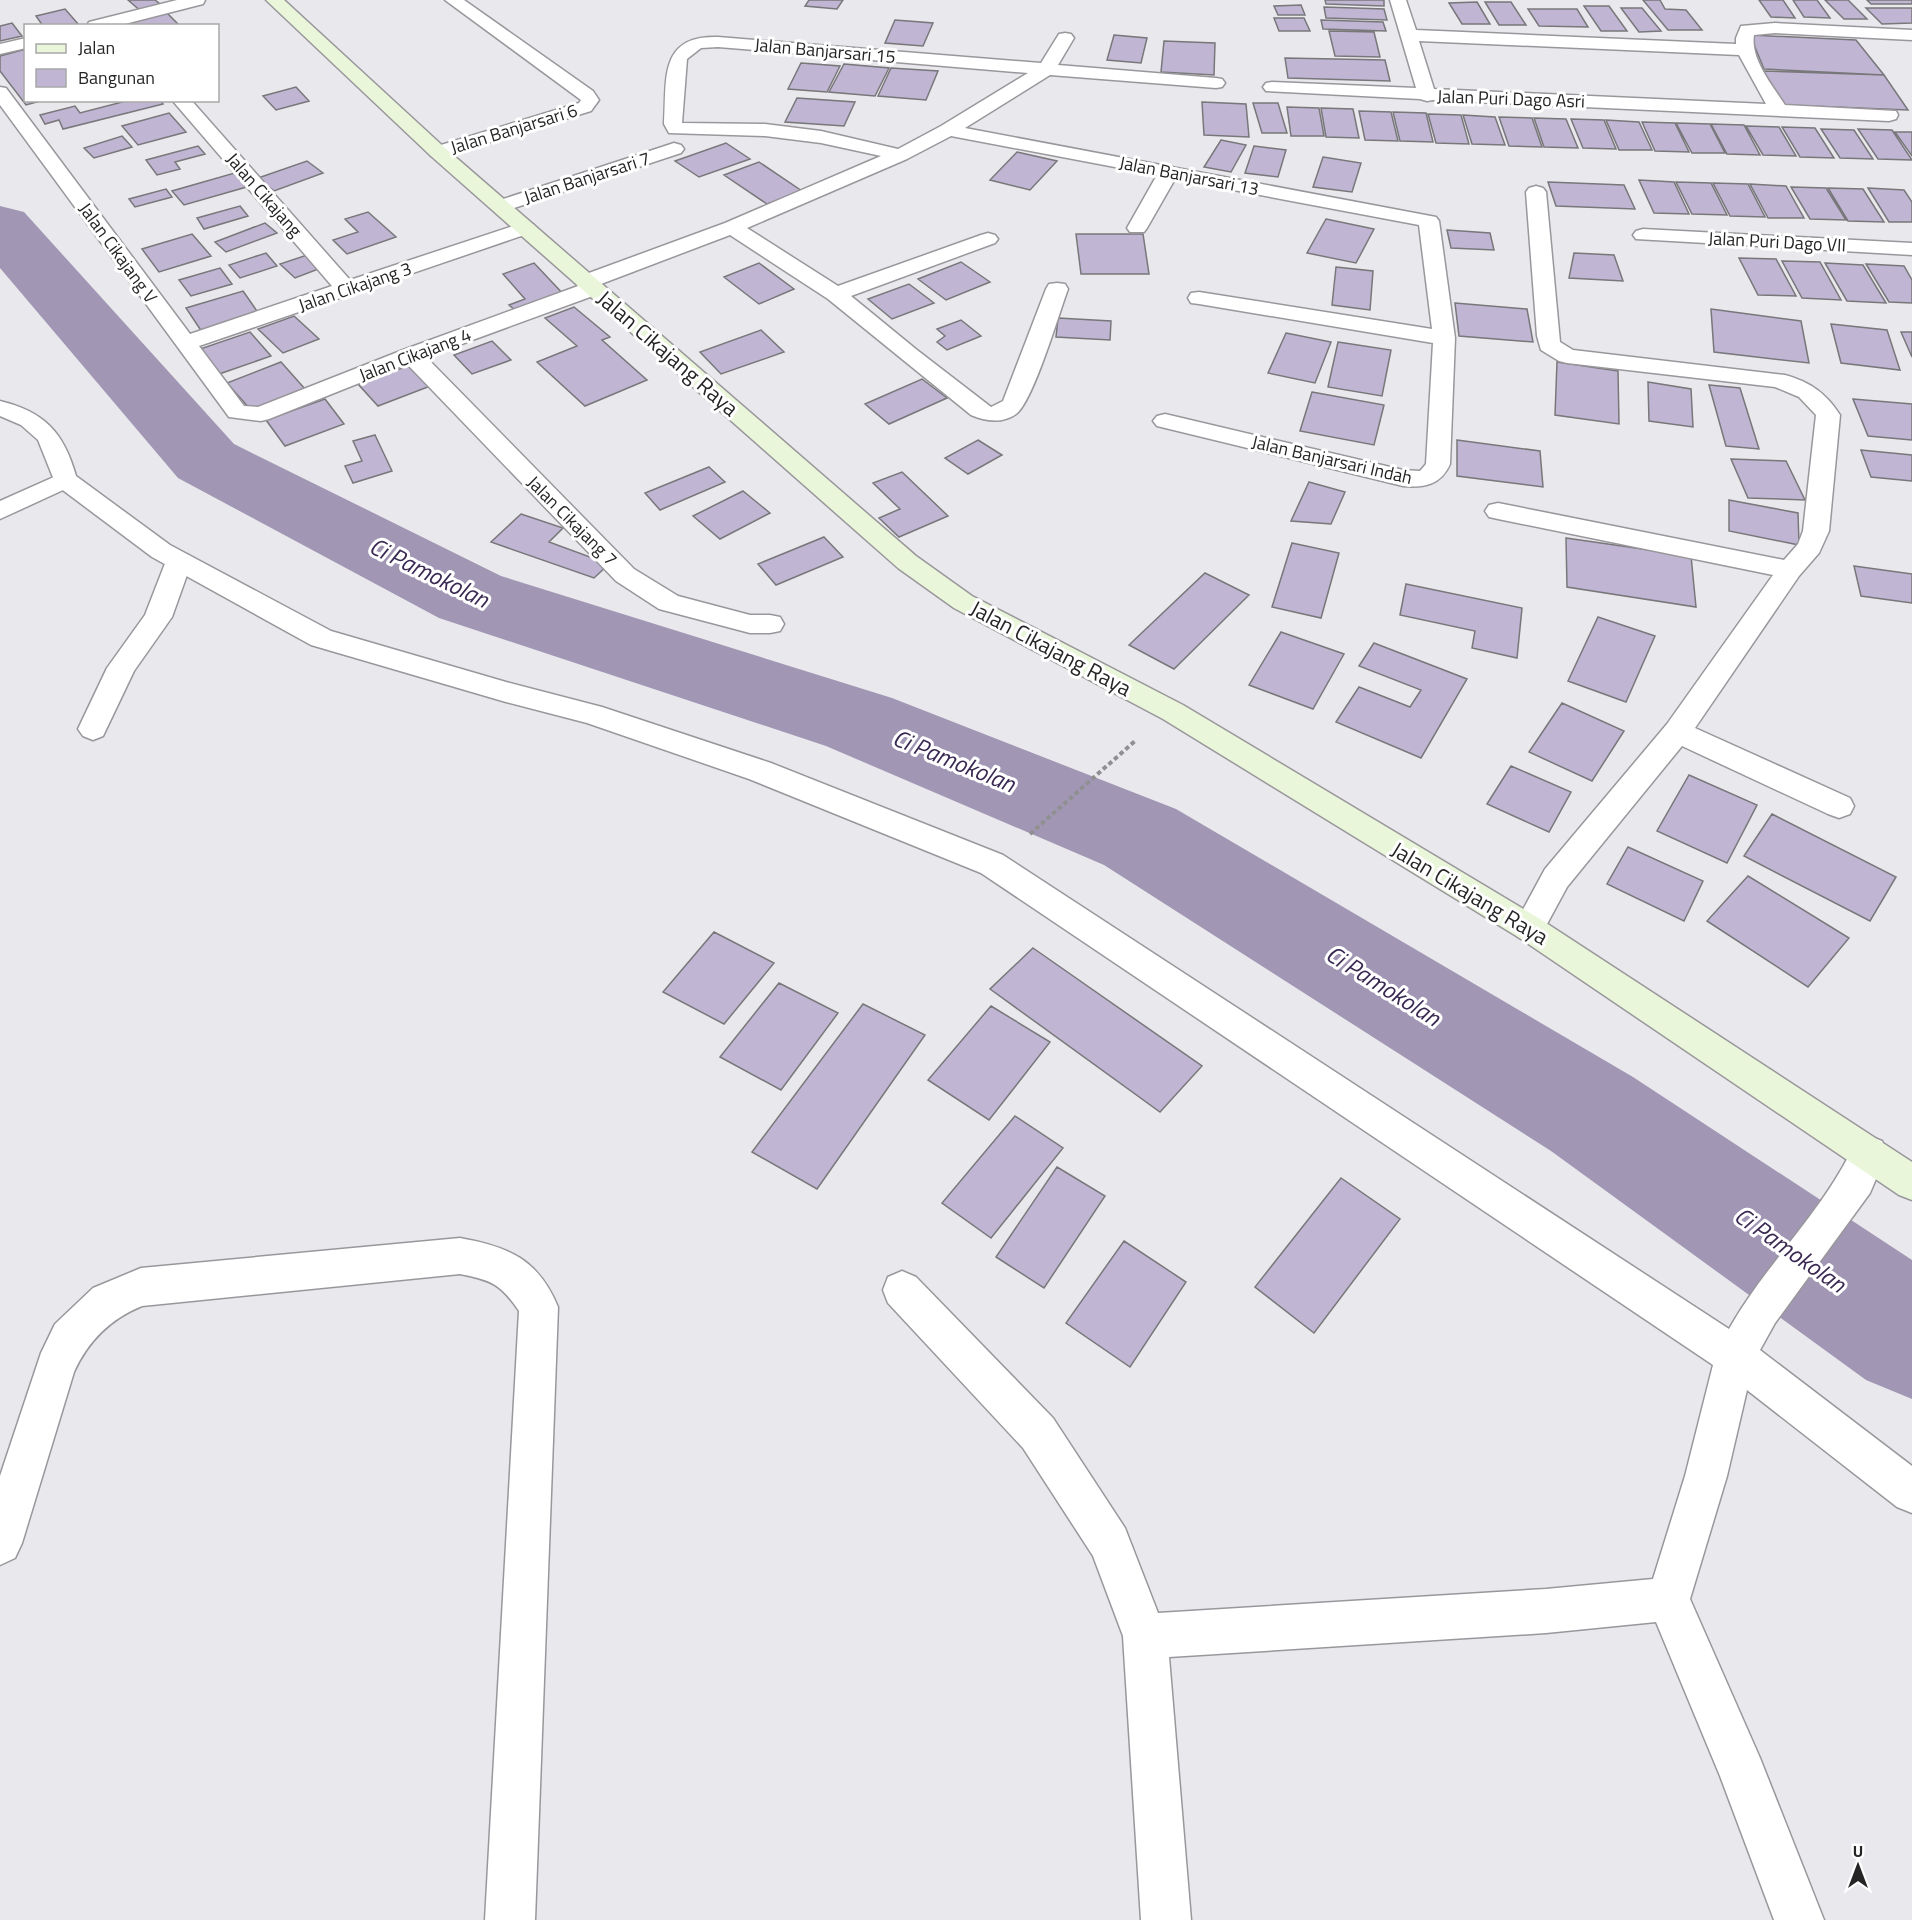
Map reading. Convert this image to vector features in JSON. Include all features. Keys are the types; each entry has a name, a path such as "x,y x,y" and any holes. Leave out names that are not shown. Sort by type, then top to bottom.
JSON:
{"main road":[{"name":"Jalan Cikajang Raya","path":"274,0 438,152 907,562 963,602 1173,712 1529,928 1863,1167 1912,1183"}],"street":[{"path":"96,7 106,24 197,0"},
{"name":"Jalan Banjarsari 6","path":"438,152 573,111 589,104 587,94 453,0"},
{"name":"Jalan Puri Dago Asri","path":"1398,0 1427,96 1889,115"},
{"path":"1779,109 1744,50 1744,35 1747,30 1759,28 1912,35"},
{"path":"1409,36 1744,50"},
{"path":"1047,69 1065,38"},
{"name":"Jalan Banjarsari 15","path":"900,155 821,137 765,130 673,127 678,58 684,49 699,42 718,42 1216,83"},
{"path":"0,49 24,43"},
{"name":"Jalan Cikajang 4","path":"237,412 261,414 732,227 900,155 948,130 1047,69"},
{"path":"1272,87 1427,96"},
{"name":"Jalan Cikajang V","path":"0,92 237,412"},
{"name":"Jalan Cikajang","path":"183,102 347,290"},
{"name":"Jalan Banjarsari 13","path":"948,130 1429,221"},
{"name":"Jalan Banjarsari 7","path":"501,206 674,149"},
{"path":"1137,228 1168,173"},
{"path":"1529,928 1556,878 1677,732 1790,570 1810,547 1816,531 1828,416 1821,403 1796,385 1777,380 1567,356 1557,352 1549,345 1536,192"},
{"name":"Jalan Banjarsari Indah","path":"1166,421 1403,478 1423,480 1435,473 1438,464 1444,338 1429,221"},
{"path":"732,227 836,294 979,410 994,415 1006,412 1014,403 1057,289"},
{"name":"Jalan Cikajang 3","path":"184,343 526,228"},
{"name":"Jalan Puri Dago VII","path":"1643,235 1912,249"},
{"path":"836,294 988,239"},
{"path":"1199,298 1444,338"},
{"name":"Jalan Cikajang 7","path":"411,355 625,574 669,603 750,624 770,624"},
{"path":"0,408 29,420 48,436 59,458 65,480 161,551 321,638 614,722 760,771 992,864 1735,1356 1912,1492"},
{"path":"0,511 65,480"},
{"path":"1498,511 1790,570"},
{"path":"93,729 121,668 158,617 179,561"},
{"path":"1677,732 1839,806"},
{"path":"1798,1920 1743,1775 1668,1599 1706,1476 1735,1356 1761,1309 1863,1167"},
{"path":"0,1543 55,1367 69,1338 107,1301 141,1287 460,1256 499,1263 520,1278 539,1307 510,1920"},
{"path":"902,1290 1038,1433 1110,1544 1145,1636 1166,1920"},
{"path":"1145,1636 1546,1611 1668,1599"}],"path":[{"path":"1033,832 1137,740"}],"building":[{"path":"128,0 155,0 164,7 143,13"},
{"path":"809,0 843,0 837,9 805,6"},
{"path":"1325,0 1384,0 1384,6 1326,4"},
{"path":"1643,0 1660,0 1665,9 1686,10 1702,30 1668,30"},
{"path":"1759,0 1783,0 1795,18 1771,17"},
{"path":"1793,0 1817,0 1830,18 1804,17"},
{"path":"1825,0 1848,0 1867,19 1844,19"},
{"path":"1867,0 1912,0 1912,4 1871,4"},
{"path":"1477,2 1490,24 1462,24 1449,3"},
{"path":"1485,2 1511,2 1526,25 1499,25"},
{"path":"1301,5 1305,15 1278,15 1274,6"},
{"path":"1584,6 1609,6 1627,31 1601,31"},
{"path":"1324,7 1384,9 1387,20 1326,18"},
{"path":"1621,8 1642,8 1661,31 1639,32"},
{"path":"1866,8 1912,8 1912,23 1882,24"},
{"path":"65,9 78,24 42,24 36,16"},
{"path":"1528,9 1577,9 1588,27 1539,26"},
{"path":"167,13 178,24 131,24 129,22"},
{"path":"1274,18 1304,18 1310,31 1279,31"},
{"path":"895,20 933,23 923,46 885,43"},
{"path":"1321,20 1383,22 1386,31 1323,29"},
{"path":"12,23 22,36 0,41 0,26"},
{"path":"1329,31 1374,32 1380,57 1335,56"},
{"path":"1114,35 1147,38 1141,63 1107,60"},
{"path":"1750,35 1856,40 1884,75 1764,69"},
{"path":"1164,41 1215,43 1214,75 1161,72"},
{"path":"24,50 24,102 37,102 26,105 0,71 0,56"},
{"path":"1285,58 1385,60 1390,81 1288,78"},
{"path":"801,63 840,66 827,92 788,89"},
{"path":"844,64 889,68 875,96 829,92"},
{"path":"891,68 938,71 926,100 878,96"},
{"path":"1763,71 1884,75 1908,110 1784,105"},
{"path":"296,87 309,101 276,110 263,96"},
{"path":"797,98 855,102 844,126 785,122"},
{"path":"122,102 162,102 163,104 63,129 59,120 45,124 40,115 75,106 80,113"},
{"path":"1202,102 1246,104 1249,137 1204,135"},
{"path":"1253,103 1278,103 1287,133 1262,133"},
{"path":"1287,107 1319,108 1324,136 1291,136"},
{"path":"1321,108 1353,109 1359,138 1326,137"},
{"path":"1359,111 1391,112 1398,141 1365,140"},
{"path":"1393,112 1426,113 1433,142 1400,141"},
{"path":"169,113 186,132 138,145 122,126"},
{"path":"1428,114 1461,115 1469,144 1436,143"},
{"path":"1463,115 1495,117 1505,145 1472,144"},
{"path":"1499,117 1532,118 1542,147 1509,146"},
{"path":"1534,118 1566,119 1578,148 1544,147"},
{"path":"1571,119 1604,120 1616,149 1583,148"},
{"path":"1606,120 1639,122 1652,150 1619,150"},
{"path":"1642,122 1675,123 1689,152 1655,151"},
{"path":"1676,123 1710,124 1725,153 1692,153"},
{"path":"1711,124 1744,125 1760,155 1727,154"},
{"path":"1746,126 1779,127 1796,156 1763,155"},
{"path":"1782,127 1815,128 1834,158 1800,157"},
{"path":"1821,129 1854,130 1873,159 1840,158"},
{"path":"1858,129 1892,130 1912,160 1878,159"},
{"path":"1895,132 1912,132 1912,156"},
{"path":"122,136 132,147 94,158 84,148"},
{"path":"1221,140 1246,145 1231,172 1204,167"},
{"path":"726,143 750,159 699,177 675,161"},
{"path":"198,146 205,154 175,162 180,169 157,175 146,160"},
{"path":"1254,146 1286,150 1278,177 1245,173"},
{"path":"1017,152 1057,161 1030,190 990,180"},
{"path":"1323,157 1361,163 1352,192 1313,187"},
{"path":"307,161 323,173 274,191 258,178"},
{"path":"759,162 802,191 767,204 724,175"},
{"path":"238,172 250,186 184,205 172,191"},
{"path":"1639,180 1674,182 1689,214 1654,213"},
{"path":"1548,182 1624,185 1635,209 1556,206"},
{"path":"1676,182 1711,183 1727,215 1692,214"},
{"path":"1713,183 1748,184 1765,217 1730,216"},
{"path":"1750,184 1786,186 1804,218 1768,218"},
{"path":"1791,187 1826,188 1846,220 1810,219"},
{"path":"1828,188 1863,189 1884,222 1848,221"},
{"path":"1868,188 1904,190 1912,202 1912,222 1889,222"},
{"path":"166,189 172,197 135,207 129,199"},
{"path":"240,206 248,216 204,229 197,218"},
{"path":"368,212 396,237 347,254 333,240 358,232 345,219"},
{"path":"1326,219 1374,229 1356,263 1307,253"},
{"path":"265,223 277,233 226,252 215,242"},
{"path":"1447,230 1490,233 1494,250 1451,248"},
{"path":"192,234 211,256 159,272 142,249"},
{"path":"1076,234 1143,234 1149,274 1081,274"},
{"path":"266,253 277,266 240,278 229,265"},
{"path":"1574,253 1614,255 1623,281 1569,278"},
{"path":"307,255 321,268 295,278 280,264"},
{"path":"1739,258 1776,259 1796,296 1758,295"},
{"path":"1782,261 1820,262 1841,300 1802,298"},
{"path":"961,262 990,282 946,300 918,279"},
{"path":"534,263 566,297 520,314 509,305 525,299 503,274"},
{"path":"759,263 794,289 759,304 724,277"},
{"path":"1825,263 1863,265 1886,303 1847,301"},
{"path":"1866,264 1904,266 1912,280 1912,303 1889,302"},
{"path":"1336,267 1373,271 1370,310 1332,305"},
{"path":"220,268 232,284 191,296 179,280"},
{"path":"909,284 934,303 892,319 868,299"},
{"path":"243,291 259,314 202,332 186,308"},
{"path":"1455,303 1527,309 1533,342 1459,336"},
{"path":"574,307 610,337 602,340 647,380 585,406 537,362 577,346 545,318"},
{"path":"1711,309 1801,321 1809,363 1714,352"},
{"path":"294,316 319,339 283,353 258,329"},
{"path":"1058,318 1111,321 1110,340 1056,337"},
{"path":"961,320 981,336 947,350 937,342 945,336 937,329"},
{"path":"1831,324 1887,330 1900,370 1841,363"},
{"path":"761,330 784,352 721,374 700,352"},
{"path":"250,332 271,356 219,374 200,349"},
{"path":"1901,332 1912,332 1912,357"},
{"path":"1286,333 1331,342 1315,383 1268,373"},
{"path":"492,341 511,360 472,374 454,355"},
{"path":"1338,342 1391,350 1382,396 1328,387"},
{"path":"281,362 305,389 251,410 227,383"},
{"path":"1557,362 1618,371 1619,424 1555,415"},
{"path":"413,364 433,385 378,406 358,384"},
{"path":"922,379 947,398 889,424 865,404"},
{"path":"1648,382 1691,389 1693,427 1649,421"},
{"path":"1709,385 1740,388 1759,449 1726,446"},
{"path":"1312,392 1384,405 1374,445 1300,431"},
{"path":"325,399 344,424 285,446 266,420"},
{"path":"1853,399 1912,404 1912,440 1868,436"},
{"path":"375,435 392,471 353,483 345,466 362,461 353,441"},
{"path":"978,440 1002,455 968,474 945,458"},
{"path":"1457,440 1540,451 1543,487 1457,476"},
{"path":"1861,450 1912,455 1912,481 1871,477"},
{"path":"1731,459 1786,461 1805,500 1748,498"},
{"path":"709,467 725,482 660,510 645,493"},
{"path":"902,472 948,516 899,537 879,518 900,509 873,483"},
{"path":"1309,482 1345,492 1331,524 1291,521"},
{"path":"743,491 770,513 720,539 693,516"},
{"path":"1729,500 1798,513 1799,545 1729,531"},
{"path":"521,514 563,528 549,542 609,564 594,578 491,542"},
{"path":"824,537 843,557 776,585 758,564"},
{"path":"1566,538 1691,556 1696,607 1567,587"},
{"path":"1292,543 1339,553 1321,618 1272,607"},
{"path":"1854,566 1912,574 1912,603 1861,596"},
{"path":"1205,573 1249,595 1174,669 1129,645"},
{"path":"1406,584 1522,608 1517,658 1472,648 1475,631 1400,615"},
{"path":"1598,617 1655,636 1626,702 1568,681"},
{"path":"1281,632 1344,654 1313,709 1249,685"},
{"path":"1374,643 1467,679 1421,758 1336,722 1359,687 1410,707 1421,690 1359,666"},
{"path":"1562,703 1624,731 1592,781 1529,752"},
{"path":"1511,766 1571,792 1549,832 1487,804"},
{"path":"1689,775 1757,805 1727,863 1657,831"},
{"path":"1772,814 1896,877 1870,921 1744,856"},
{"path":"1628,847 1703,881 1684,921 1607,884"},
{"path":"1748,876 1849,938 1808,987 1707,921"},
{"path":"714,932 774,963 724,1024 663,992"},
{"path":"1033,948 1202,1066 1160,1112 990,989"},
{"path":"779,983 838,1013 781,1090 720,1057"},
{"path":"863,1004 925,1035 817,1189 752,1152"},
{"path":"991,1006 1050,1042 989,1120 928,1080"},
{"path":"1015,1116 1063,1148 991,1238 942,1203"},
{"path":"1057,1167 1105,1196 1044,1288 996,1257"},
{"path":"1341,1178 1400,1219 1314,1333 1255,1287"},
{"path":"1124,1241 1186,1282 1130,1367 1066,1323"}],"waterway":[{"name":"Ci Pamokolan","path":"0,226 206,461 470,597 859,722 1140,837 1592,1114 1912,1335"}]}
